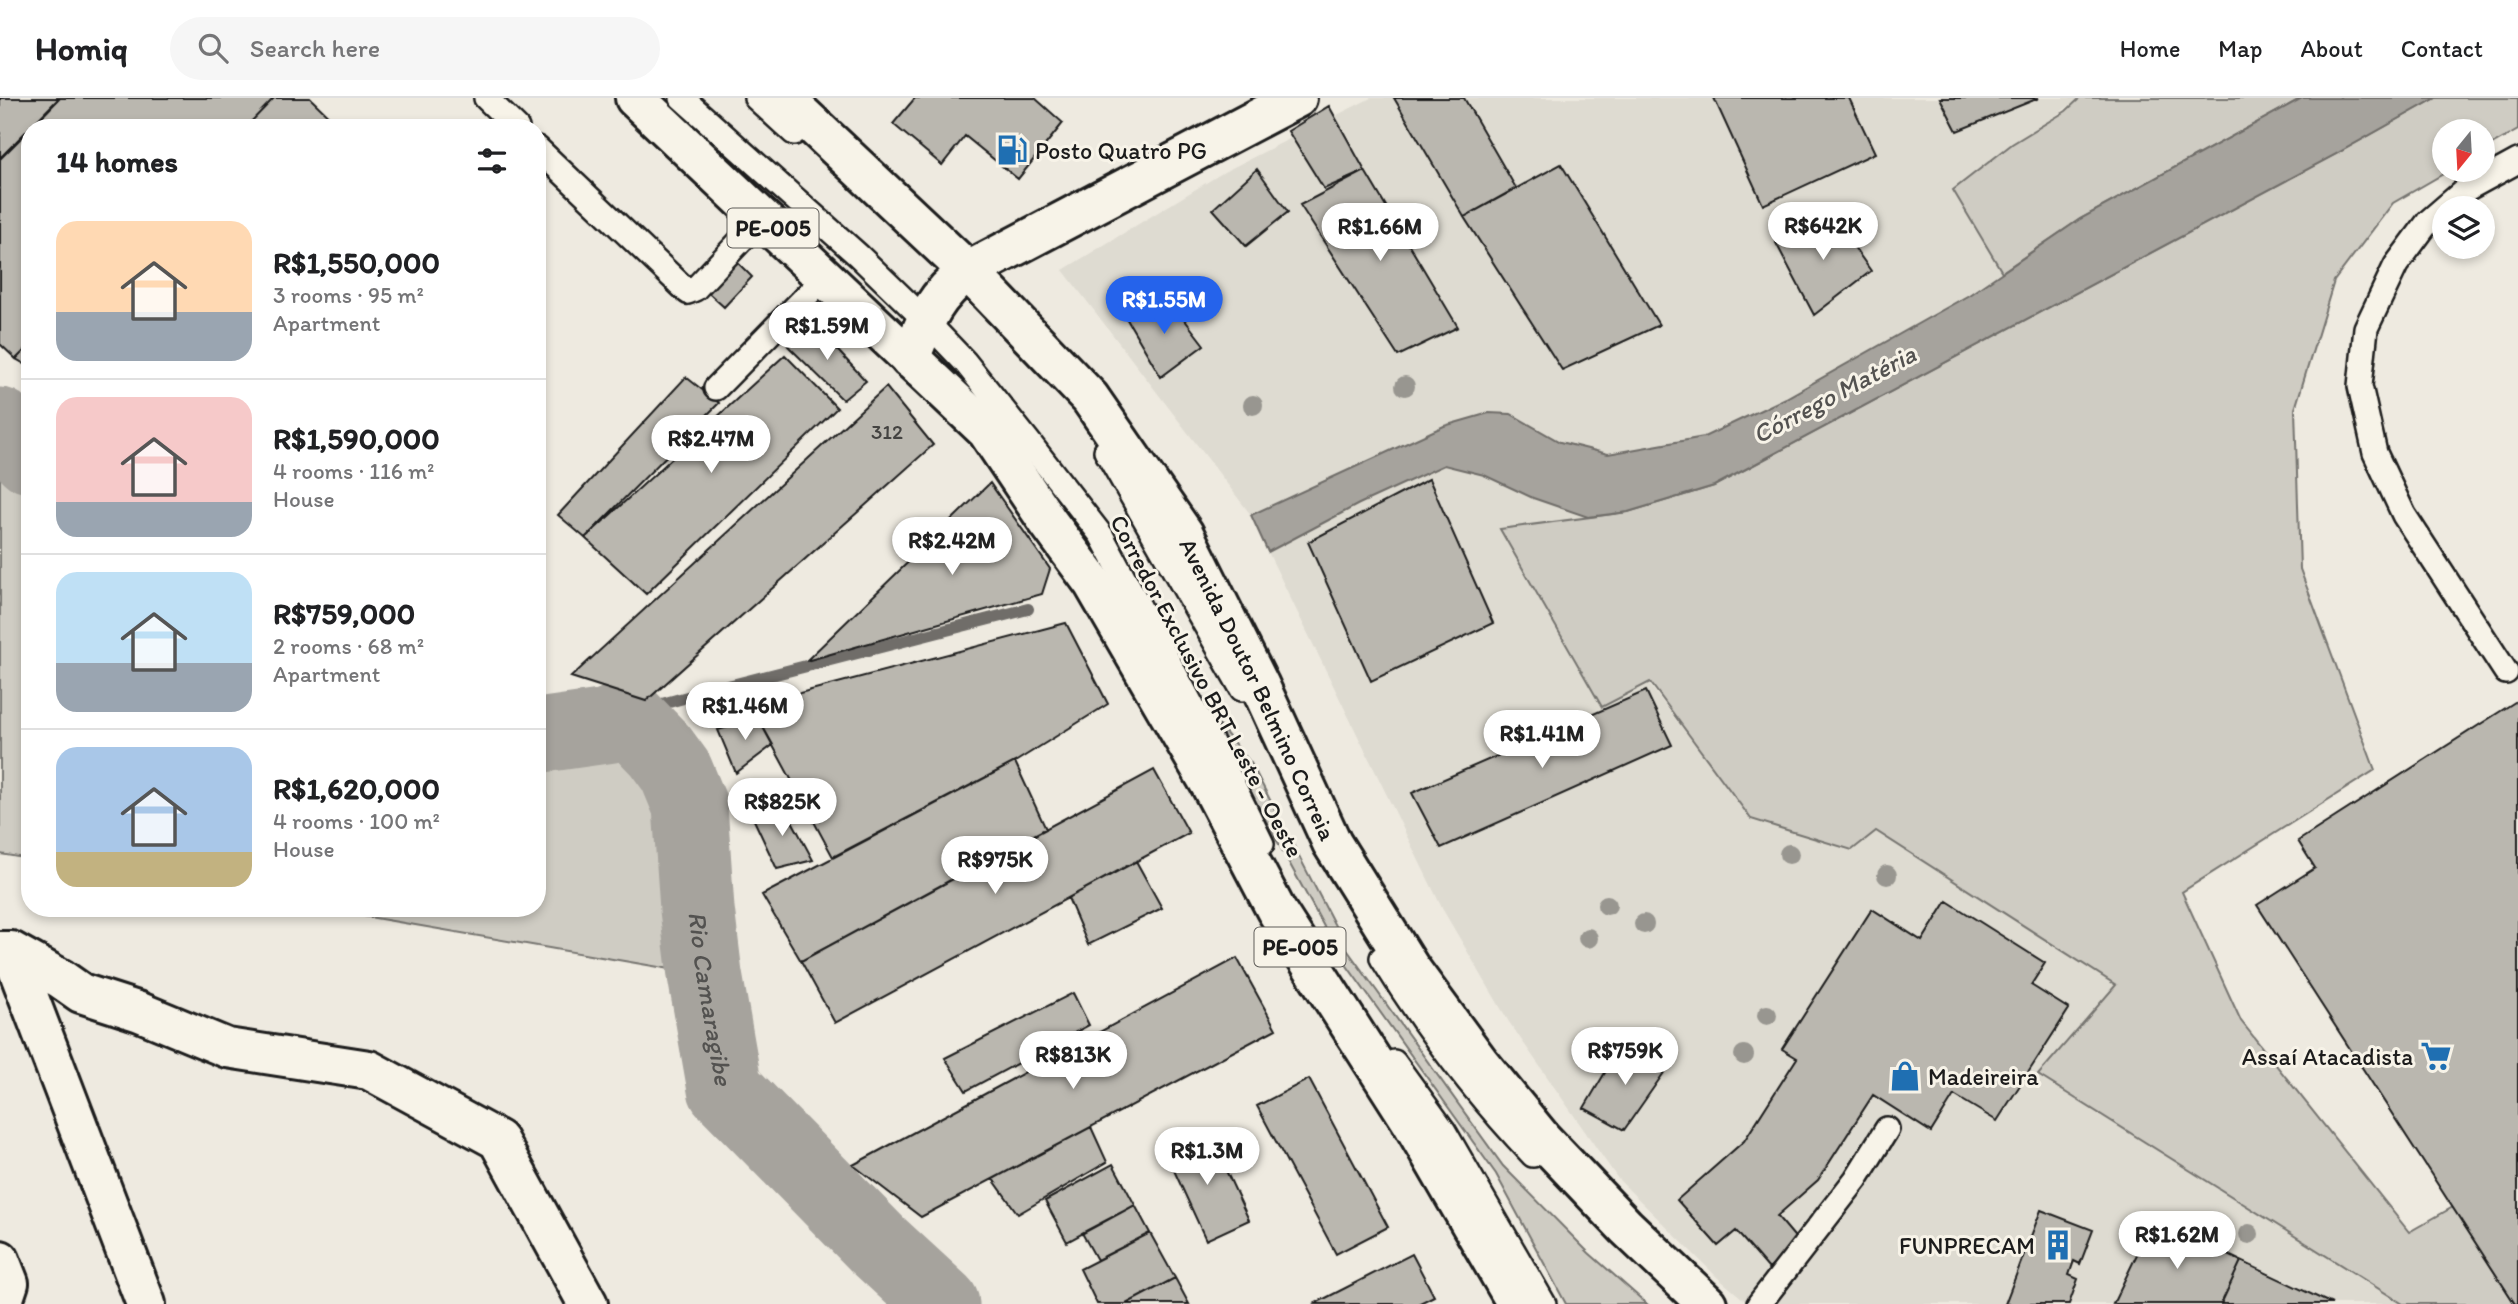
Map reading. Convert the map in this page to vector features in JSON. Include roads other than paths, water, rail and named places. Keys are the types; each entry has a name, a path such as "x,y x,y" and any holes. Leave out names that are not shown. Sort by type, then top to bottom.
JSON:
{"main road":[{"name":"PE-005","path":"635,98 987,431 1093,583 1211,786 1276,910 1411,1121 1517,1304"},
{"name":"Avenida Doutor Belmino Correia","path":"784,98 961,276 1090,398 1184,534 1259,684 1332,842 1410,968 1479,1062 1542,1139 1705,1304"},
{"path":"910,359 933,305 961,276 1297,98"},
{"path":"6,951 146,1304"},
{"path":"6,951 61,979 81,993 139,1012 226,1048 369,1070 498,1140 588,1304"},
{"path":"0,1259 9,1283 2,1304"}],"lane":[{"path":"486,98 508,119"},
{"name":"Corredor Exclusivo BRT Leste - Oeste","path":"682,98 859,256 925,320 965,362 1101,535 1220,758 1292,904 1378,1039 1444,1131 1544,1304"},
{"path":"756,98 961,276"},
{"path":"546,157 688,292 695,289 762,218"},
{"path":"2506,672 2404,515 2375,453 2360,386 2366,327 2396,265 2428,222 2465,190 2517,165"},
{"path":"716,388 824,278"},
{"path":"1759,1304 1856,1179 1887,1129"}],"water":[{"path":"2302,98 2436,98 1714,486 1628,512 1588,517 1533,498 1484,475 1444,465 1359,504 1268,552 1251,515 1444,426 1489,413 1511,414 1560,442 1608,454 1704,437 1786,398 1969,295 2080,219"}],"waterway":[{"name":"Rio Camaragibe","path":"0,425 21,447"},
{"name":"Córrego Matéria","path":"628,717 651,707 709,691 1028,609"},
{"name":"Rio Camaragibe","path":"546,735 607,726 628,717 660,750 676,772 690,806 697,909 705,975 725,1089 878,1245 942,1304"}],"place":[{"name":"Posto Quatro PG","path":"1012,150"},
{"name":"Assaí Atacadista","path":"2436,1056"},
{"name":"Madeireira","path":"1905,1076"},
{"name":"FUNPRECAM","path":"2058,1245"}]}
